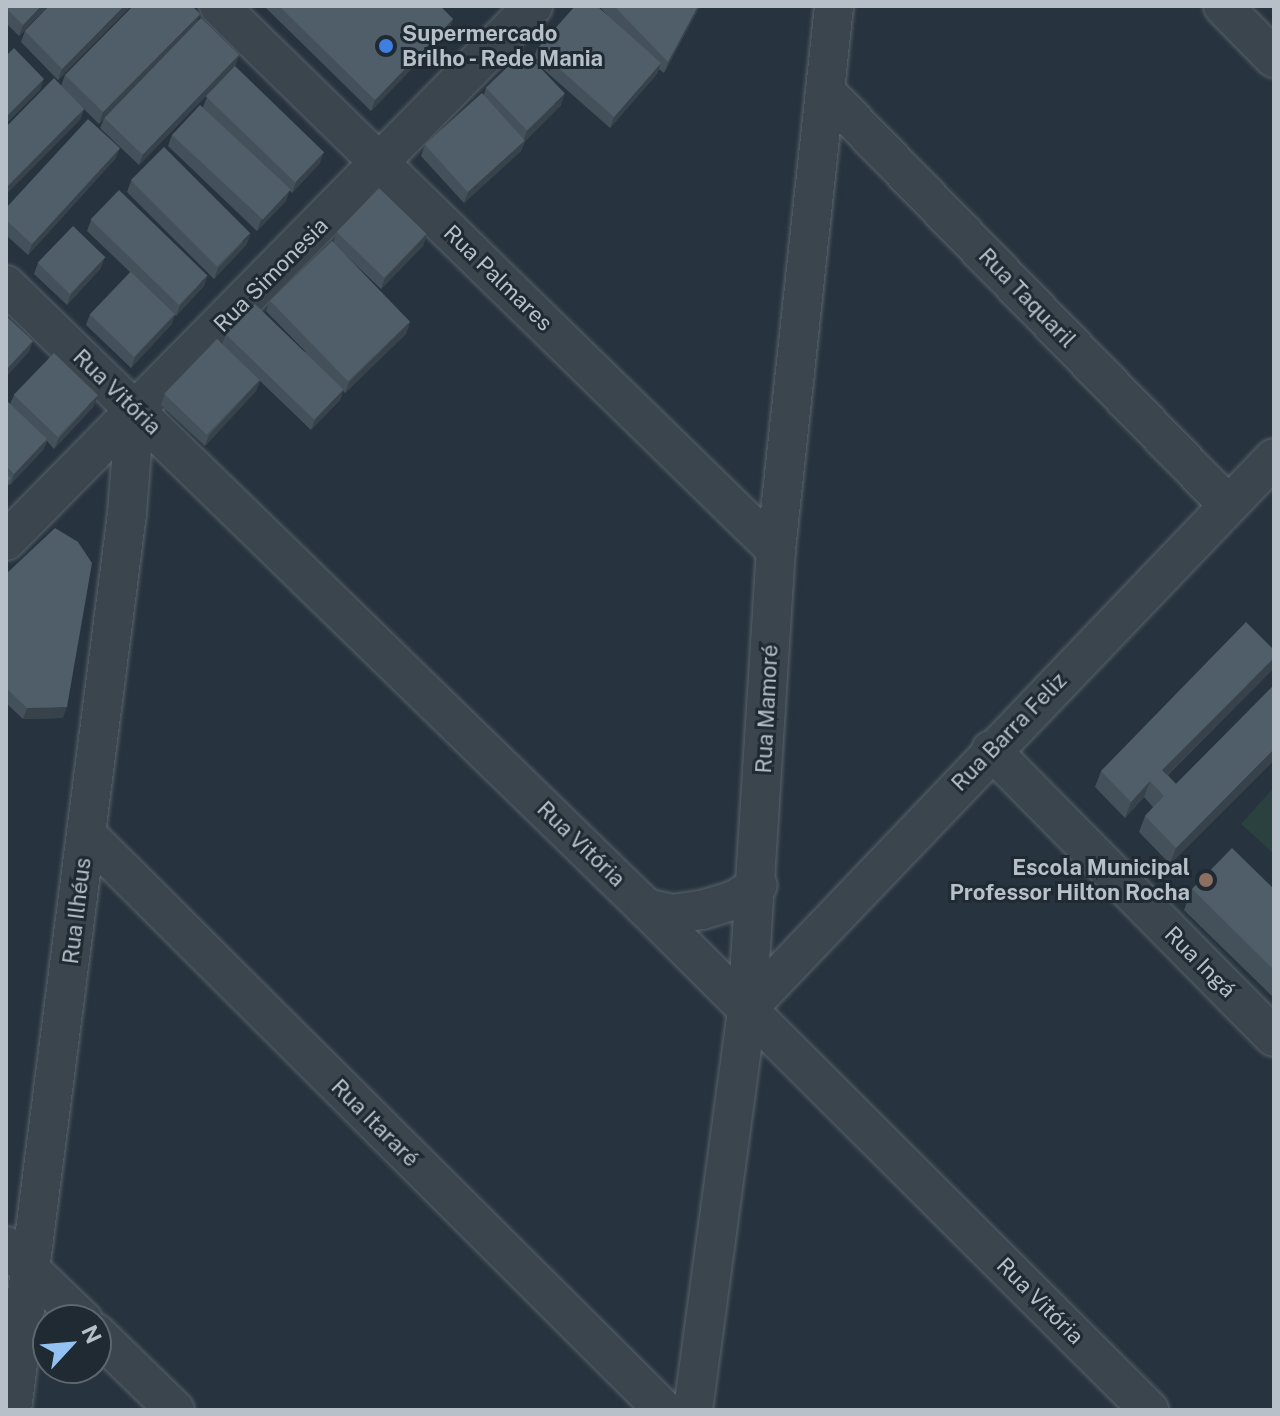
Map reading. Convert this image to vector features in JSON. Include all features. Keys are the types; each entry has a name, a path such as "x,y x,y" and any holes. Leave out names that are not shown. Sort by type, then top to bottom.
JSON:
{"street":[{"name":"Rua Palmares","path":"219,6 776,550"},
{"name":"Rua Simonesia","path":"6,541 80,478 135,411 382,164 533,6"},
{"name":"Rua Mamoré","path":"693,1410 747,1009 758,885 776,550 834,6"},
{"path":"1223,6 1274,58"},
{"name":"Rua Taquaril","path":"825,91 1228,505"},
{"name":"Rua Vitória","path":"6,285 646,908 1149,1410"},
{"name":"Rua Ilhéus","path":"12,1410 19,1258 87,835 127,513 135,411"},
{"name":"Rua Barra Feliz","path":"747,1009 991,750 1274,458"},
{"path":"80,478 168,464 199,471"},
{"path":"80,478 111,483 127,513"},
{"name":"Rua Ingá","path":"991,750 1274,1037"},
{"name":"Rua Itararé","path":"87,835 664,1410"},
{"path":"646,908 672,914 702,910 735,900 758,885"},
{"path":"19,1258 66,1304"},
{"path":"112,1349 175,1410"}],"green space":[{"path":"1274,787 1274,854 1241,824"}],"building":[{"path":"6,6 41,6 23,25"},
{"path":"49,6 124,6 62,69 25,31"},
{"path":"133,6 192,6 200,14 103,112 65,75"},
{"path":"279,6 440,6 453,19 375,100"},
{"path":"575,6 597,6 661,63 614,117 537,49"},
{"path":"614,6 698,6 668,62"},
{"path":"201,18 239,55 143,155 104,118"},
{"path":"14,48 44,79 6,117 6,56"},
{"path":"524,51 565,93 527,130 486,88"},
{"path":"235,66 324,152 295,182 206,96"},
{"path":"54,78 84,109 6,188 6,127"},
{"path":"482,93 525,141 468,192 425,145"},
{"path":"200,105 291,190 263,220 172,135"},
{"path":"88,119 120,148 32,244 6,220 6,208"},
{"path":"164,147 250,233 217,267 131,180"},
{"path":"379,188 426,234 384,278 337,232"},
{"path":"119,190 207,275 179,305 91,219"},
{"path":"73,226 105,257 70,294 38,263"},
{"path":"332,241 410,322 348,381 270,301"},
{"path":"131,272 175,314 134,357 90,314"},
{"path":"255,304 343,389 314,420 226,334"},
{"path":"6,316 33,341 6,370"},
{"path":"217,339 259,380 207,435 164,394"},
{"path":"54,353 98,395 58,437 14,395"},
{"path":"6,400 47,439 14,474 6,466"},
{"path":"55,528 78,542 92,563 67,707 27,708 6,688 6,574"},
{"path":"1246,622 1274,650 1274,658 1162,770 1176,784 1274,685 1274,749 1176,848 1145,816 1164,796 1150,781 1131,802 1101,771"},
{"path":"1232,848 1274,889 1274,970 1192,889"}],"place":[{"name":"Supermercado Brilho - Rede Mania","path":"386,46"},
{"name":"Escola Municipal Professor Hilton Rocha","path":"1206,880"}]}
